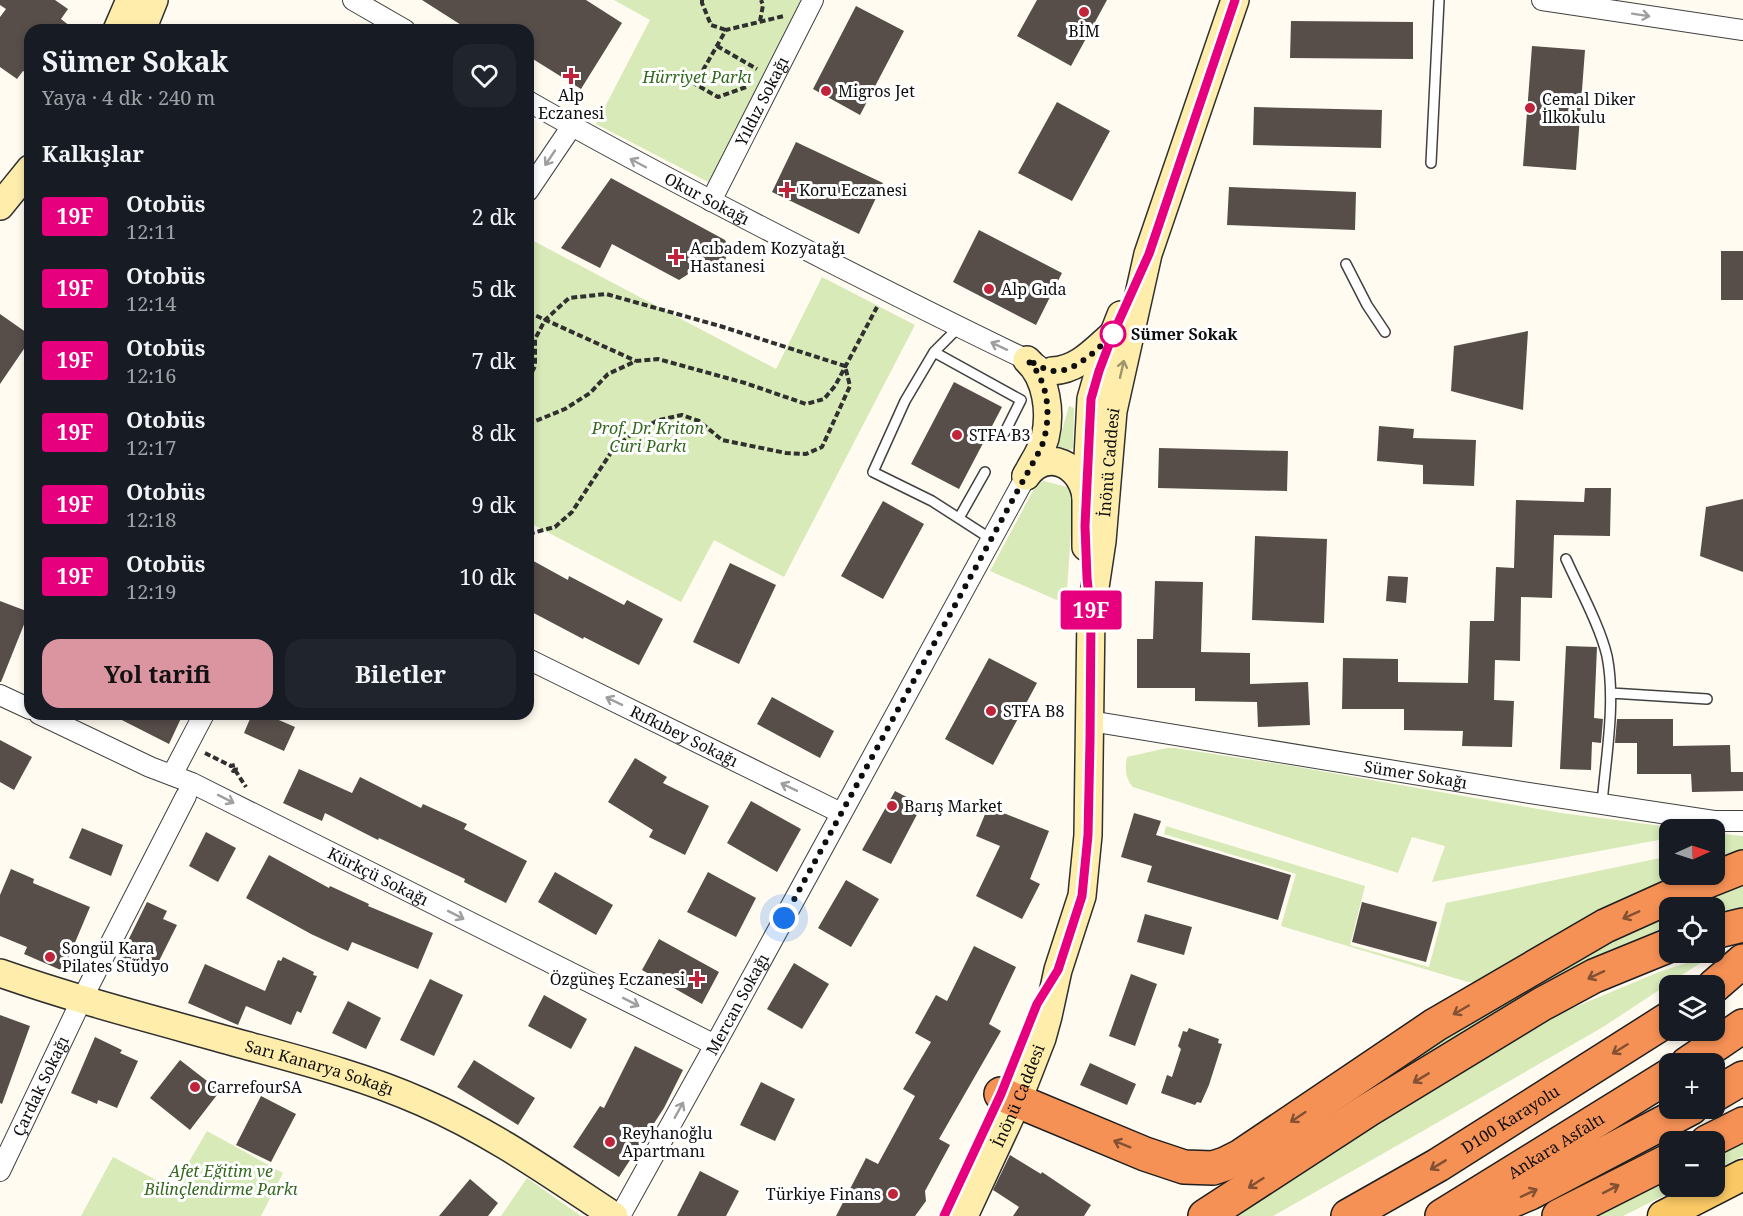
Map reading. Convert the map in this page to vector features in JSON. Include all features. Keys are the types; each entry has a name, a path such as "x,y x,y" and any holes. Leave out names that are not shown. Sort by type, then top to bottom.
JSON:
{"highway":[{"path":"1009,1098 1177,1165 1189,1168 1221,1166 1241,1156 1435,1025 1605,926 1743,867"},
{"path":"1725,929 1743,925"},
{"path":"1205,1216 1368,1110 1542,1004 1594,976 1659,949"},
{"path":"1725,977 1743,961"},
{"path":"1725,980 1743,968"},
{"name":"D100 Karayolu","path":"1348,1216 1438,1165 1659,1025"},
{"path":"1703,1053 1743,1026"},
{"path":"1725,1089 1743,1078"},
{"name":"Ankara Asfaltı","path":"1442,1216 1659,1082"},
{"path":"1476,1216 1530,1193 1672,1119"},
{"path":"1725,1133 1743,1124"},
{"path":"1559,1216 1659,1166"}],"main road":[{"path":"120,24 130,0"},
{"path":"144,24 154,0"},
{"name":"İnönü Caddesi","path":"944,1216 1045,1027 1058,970 1079,909 1084,886 1088,835 1091,614 1102,541 1104,395 1235,0"},
{"name":"İnönü Caddesi","path":"1199,108 1227,58 1254,0"},
{"path":"0,206 24,176"},
{"path":"1091,614 1086,562 1090,409 1104,395 1113,334 1149,254"},
{"path":"1052,371 1077,364 1113,334"},
{"path":"1026,476 1042,446 1047,420 1042,384 1037,371 1027,360"},
{"path":"1052,371 1104,395"},
{"path":"1026,476 1041,462 1051,461 1062,464 1075,472 1082,482 1086,497"},
{"name":"Sarı Kanarya Sokağı","path":"0,973 82,999 298,1059 410,1097 463,1120 492,1136 612,1215"},
{"name":"İnönü Caddesi","path":"964,1216 1009,1098"},
{"path":"1663,1216 1743,1175"}],"street":[{"path":"353,0 395,24"},
{"path":"1542,0 1582,3 1743,30"},
{"name":"Yıldız Sokağı","path":"711,201 810,5"},
{"name":"Okur Sokağı","path":"534,104 711,201 959,327 1052,371"},
{"path":"534,182 572,126"},
{"name":"Mercan Sokağı","path":"612,1215 715,1045 1026,476"},
{"name":"Rıfkıbey Sokağı","path":"534,662 841,813"},
{"path":"0,695 24,707"},
{"name":"Kürkçü Sokağı","path":"52,720 148,766 187,780 715,1045"},
{"path":"172,776 201,720"},
{"name":"Sümer Sokağı","path":"1090,721 1511,790 1714,821 1743,821"},
{"name":"Çardak Sokağı","path":"0,1172 82,999 186,795"}],"lane":[{"path":"1431,163 1439,0"},
{"path":"1346,264 1367,305 1385,332"},
{"path":"959,327 934,352 905,401 873,472 932,501 992,540"},
{"path":"934,352 1021,400 1005,432"},
{"path":"958,518 986,472"},
{"path":"1566,559 1600,635 1608,663 1611,693 1602,803"},
{"path":"1611,693 1707,699"}],"path":[{"path":"702,0 711,25 726,30 810,5"},
{"path":"760,21 763,5 761,0"},
{"path":"726,30 695,84 718,97 773,79"},
{"path":"717,46 773,79"},
{"path":"534,422 565,409 590,393 608,374 636,361 658,359 745,383 806,404 824,399 836,386 886,290"},
{"path":"534,368 535,339 545,320 569,298 606,294 720,326 845,366"},
{"path":"534,315 636,361"},
{"path":"534,532 555,527 572,512 612,451 634,432 659,420 682,415 699,421 722,441 786,453 806,454 822,447 850,386 845,366"},
{"path":"202,751 233,768 247,789"}],"green space":[{"name":"Hürriyet Parkı","path":"614,0 813,0 714,185 596,124 650,20"},
{"name":"Prof. Dr. Kriton Curi Parkı","path":"534,241 776,369 822,277 915,325 784,577 714,540 681,602 534,525"},
{"path":"1069,406 1074,408 1073,448 1069,451 1057,448"},
{"path":"1044,481 1074,489 1066,604 990,571 1036,485"},
{"path":"1175,748 1292,766 1561,813 1659,826 1659,840 1432,882 1445,846 1412,837 1398,873 1133,787 1126,773 1127,757"},
{"path":"1166,826 1365,886 1350,945 1429,967 1446,903 1659,858 1659,885 1664,885 1479,983 1468,982 1281,926 1296,874 1164,834"},
{"path":"1725,834 1743,836 1743,849 1725,857"},
{"path":"1743,877 1743,919 1725,925 1725,897 1696,897"},
{"path":"1659,914 1659,947 1344,1106 1386,1067"},
{"path":"1686,963 1700,963 1682,975 1659,975 1659,990 1603,1027 1273,1216 1236,1216 1494,1049 1544,1020 1659,972"},
{"name":"Afet Eğitim ve Bilinçlendirme Parkı","path":"207,1131 283,1173 261,1216 81,1216 113,1157 173,1189"},
{"path":"1743,1141 1743,1156 1725,1165 1725,1150"},
{"path":"527,1178 581,1216 501,1216"},
{"path":"1659,1183 1659,1197 1661,1197 1623,1216 1595,1216"}],"building":[{"path":"0,0 55,0 68,9 61,19 67,24 24,24 24,72 17,79 0,67 0,17 6,9 0,5"},
{"path":"422,0 586,0 622,23 581,89 534,60 534,24 460,24"},
{"path":"1037,0 1107,0 1071,66 1017,36"},
{"path":"856,6 904,31 860,115 813,89"},
{"path":"1291,21 1413,22 1413,59 1290,58"},
{"path":"1532,46 1585,50 1576,170 1523,166"},
{"path":"1057,102 1110,131 1072,201 1018,173"},
{"path":"1254,107 1382,110 1381,148 1253,145"},
{"path":"796,142 883,183 859,234 772,192"},
{"path":"611,178 725,240 729,248 723,267 711,275 700,270 679,280 612,244 600,268 561,248"},
{"path":"1229,187 1356,192 1355,230 1227,225"},
{"path":"979,230 1062,273 1036,325 953,282"},
{"path":"1721,251 1743,251 1743,300 1721,300"},
{"path":"0,314 24,331 24,349 0,384"},
{"path":"1528,331 1523,410 1451,391 1454,346"},
{"name":"STFA B3","path":"954,382 1002,407 959,489 911,464"},
{"path":"1379,426 1414,429 1413,438 1476,440 1474,486 1423,484 1423,465 1377,461"},
{"path":"1159,448 1288,451 1287,491 1158,488"},
{"path":"1585,488 1611,488 1610,536 1554,535 1552,598 1521,597 1520,661 1495,660 1494,700 1514,701 1512,747 1462,746 1463,731 1404,730 1404,709 1342,709 1343,658 1398,659 1398,682 1468,683 1470,621 1494,621 1496,567 1514,568 1516,500 1584,502"},
{"path":"1743,499 1743,572 1700,556 1706,507"},
{"path":"883,501 924,524 883,599 841,576"},
{"path":"1255,536 1327,539 1324,623 1252,620"},
{"path":"534,561 568,580 569,576 624,605 627,600 663,619 639,665 584,637 583,639 534,613"},
{"path":"730,563 776,585 739,664 693,642"},
{"path":"1388,576 1408,577 1406,603 1386,601"},
{"path":"1155,581 1203,582 1201,652 1250,653 1250,684 1308,682 1310,725 1258,727 1257,702 1195,701 1195,688 1137,688 1137,639 1153,639"},
{"path":"0,601 24,610 24,624 0,682"},
{"path":"1566,646 1597,647 1594,718 1603,719 1601,743 1592,742 1591,770 1560,769"},
{"name":"STFA B8","path":"989,658 1037,683 993,765 945,739"},
{"path":"772,697 834,731 820,758 757,724"},
{"path":"1617,719 1673,719 1673,746 1730,745 1731,772 1743,772 1743,791 1692,792 1691,774 1637,774 1637,743 1615,743"},
{"path":"122,720 180,720 169,744"},
{"path":"249,720 279,720 295,727 284,751 244,733"},
{"path":"0,740 32,757 14,790 0,782"},
{"path":"635,758 667,777 663,783 709,806 685,855 649,837 653,830 608,802"},
{"path":"299,769 352,793 360,777 421,808 423,804 467,824 464,829 527,861 506,903 464,882 465,879 379,838 378,840 325,813 322,821 283,803"},
{"path":"895,791 922,805 891,864 862,850"},
{"path":"751,801 801,829 777,872 727,843"},
{"path":"988,807 1049,831 1030,879 1040,884 1022,919 976,896 1000,846 976,836"},
{"path":"1134,813 1161,821 1156,835 1291,875 1278,920 1147,882 1152,866 1121,857"},
{"path":"82,828 123,845 111,876 69,858"},
{"path":"206,832 236,848 218,882 189,866"},
{"path":"269,855 329,888 330,886 369,904 368,906 433,933 418,969 352,942 348,951 311,934 246,898"},
{"path":"11,869 34,879 33,883 90,907 63,971 24,954 27,947 0,936 0,895"},
{"path":"555,872 613,905 596,935 538,902"},
{"path":"708,872 756,898 736,937 687,912"},
{"path":"846,880 879,899 851,947 818,928"},
{"path":"147,902 167,911 163,919 177,925 152,975 138,967 135,973 117,963"},
{"path":"1362,902 1437,922 1426,962 1352,942"},
{"path":"1145,914 1192,927 1184,955 1137,942"},
{"path":"659,939 719,972 702,1004 642,970"},
{"path":"974,946 1016,967 989,1024 1001,1031 939,1139 950,1145 925,1191 926,1201 915,1216 836,1216 866,1158 878,1164 915,1096 903,1089 931,1042 915,1033 936,995 947,1001"},
{"path":"283,957 314,972 313,975 317,976 301,1013 297,1011 291,1025 246,1006 238,1025 188,1003 205,964 265,991 278,960 281,961"},
{"path":"794,963 829,984 802,1029 767,1009"},
{"path":"1131,974 1157,984 1135,1046 1109,1036"},
{"path":"430,979 463,995 434,1056 400,1040"},
{"path":"544,995 587,1019 571,1049 528,1026"},
{"path":"348,1001 381,1018 366,1049 332,1033"},
{"path":"0,1015 30,1026 2,1104 0,1103"},
{"path":"1189,1028 1219,1039 1218,1043 1222,1044 1209,1085 1201,1103 1197,1102 1195,1105 1161,1093 1167,1075 1172,1077 1181,1049 1178,1046 1183,1031 1187,1032"},
{"path":"95,1037 122,1050 120,1053 138,1061 117,1108 98,1100 97,1104 71,1093"},
{"path":"635,1046 683,1070 664,1108 619,1177 573,1147 600,1106 604,1108"},
{"path":"180,1060 220,1091 190,1130 150,1098"},
{"path":"474,1060 535,1098 518,1125 457,1087"},
{"path":"1090,1063 1136,1084 1127,1105 1080,1085"},
{"path":"761,1082 795,1099 775,1141 740,1125"},
{"path":"261,1096 296,1114 271,1162 236,1145"},
{"path":"1010,1155 1041,1174 1042,1172 1091,1205 1084,1216 1013,1216 1019,1207 993,1190"},
{"path":"700,1171 739,1191 726,1216 677,1216"},
{"path":"470,1179 498,1203 488,1216 439,1216"}],"bus line":[{"name":"19F","path":"944,1216 1001,1094 1037,1004 1058,970 1079,909 1084,886 1088,835 1091,614 1085,526 1091,399 1113,334 1149,254 1235,0"}],"place":[{"name":"BİM","path":"1084,12"},
{"name":"Alp Eczanesi","path":"571,76"},
{"name":"Migros Jet","path":"826,91"},
{"name":"Cemal Diker İlkokulu","path":"1530,108"},
{"name":"Koru Eczanesi","path":"787,190"},
{"name":"Acıbadem Kozyatağı Hastanesi","path":"676,257"},
{"name":"Alp Gıda","path":"989,289"},
{"name":"Sümer Sokak","path":"1113,334"},
{"name":"STFA B3","path":"957,435"},
{"name":"STFA B8","path":"991,711"},
{"name":"Barış Market","path":"892,806"},
{"name":"Songül Kara Pilates Stüdyo","path":"50,957"},
{"name":"Özgüneş Eczanesi","path":"697,979"},
{"name":"CarrefourSA","path":"195,1087"},
{"name":"Reyhanoğlu Apartmanı","path":"610,1142"},
{"name":"Türkiye Finans","path":"893,1194"}],"route":[{"path":"784,918 1041,448 1047,428 1045,397 1039,375 1027,360 1052,371 1059,371 1080,362 1113,334"}]}
